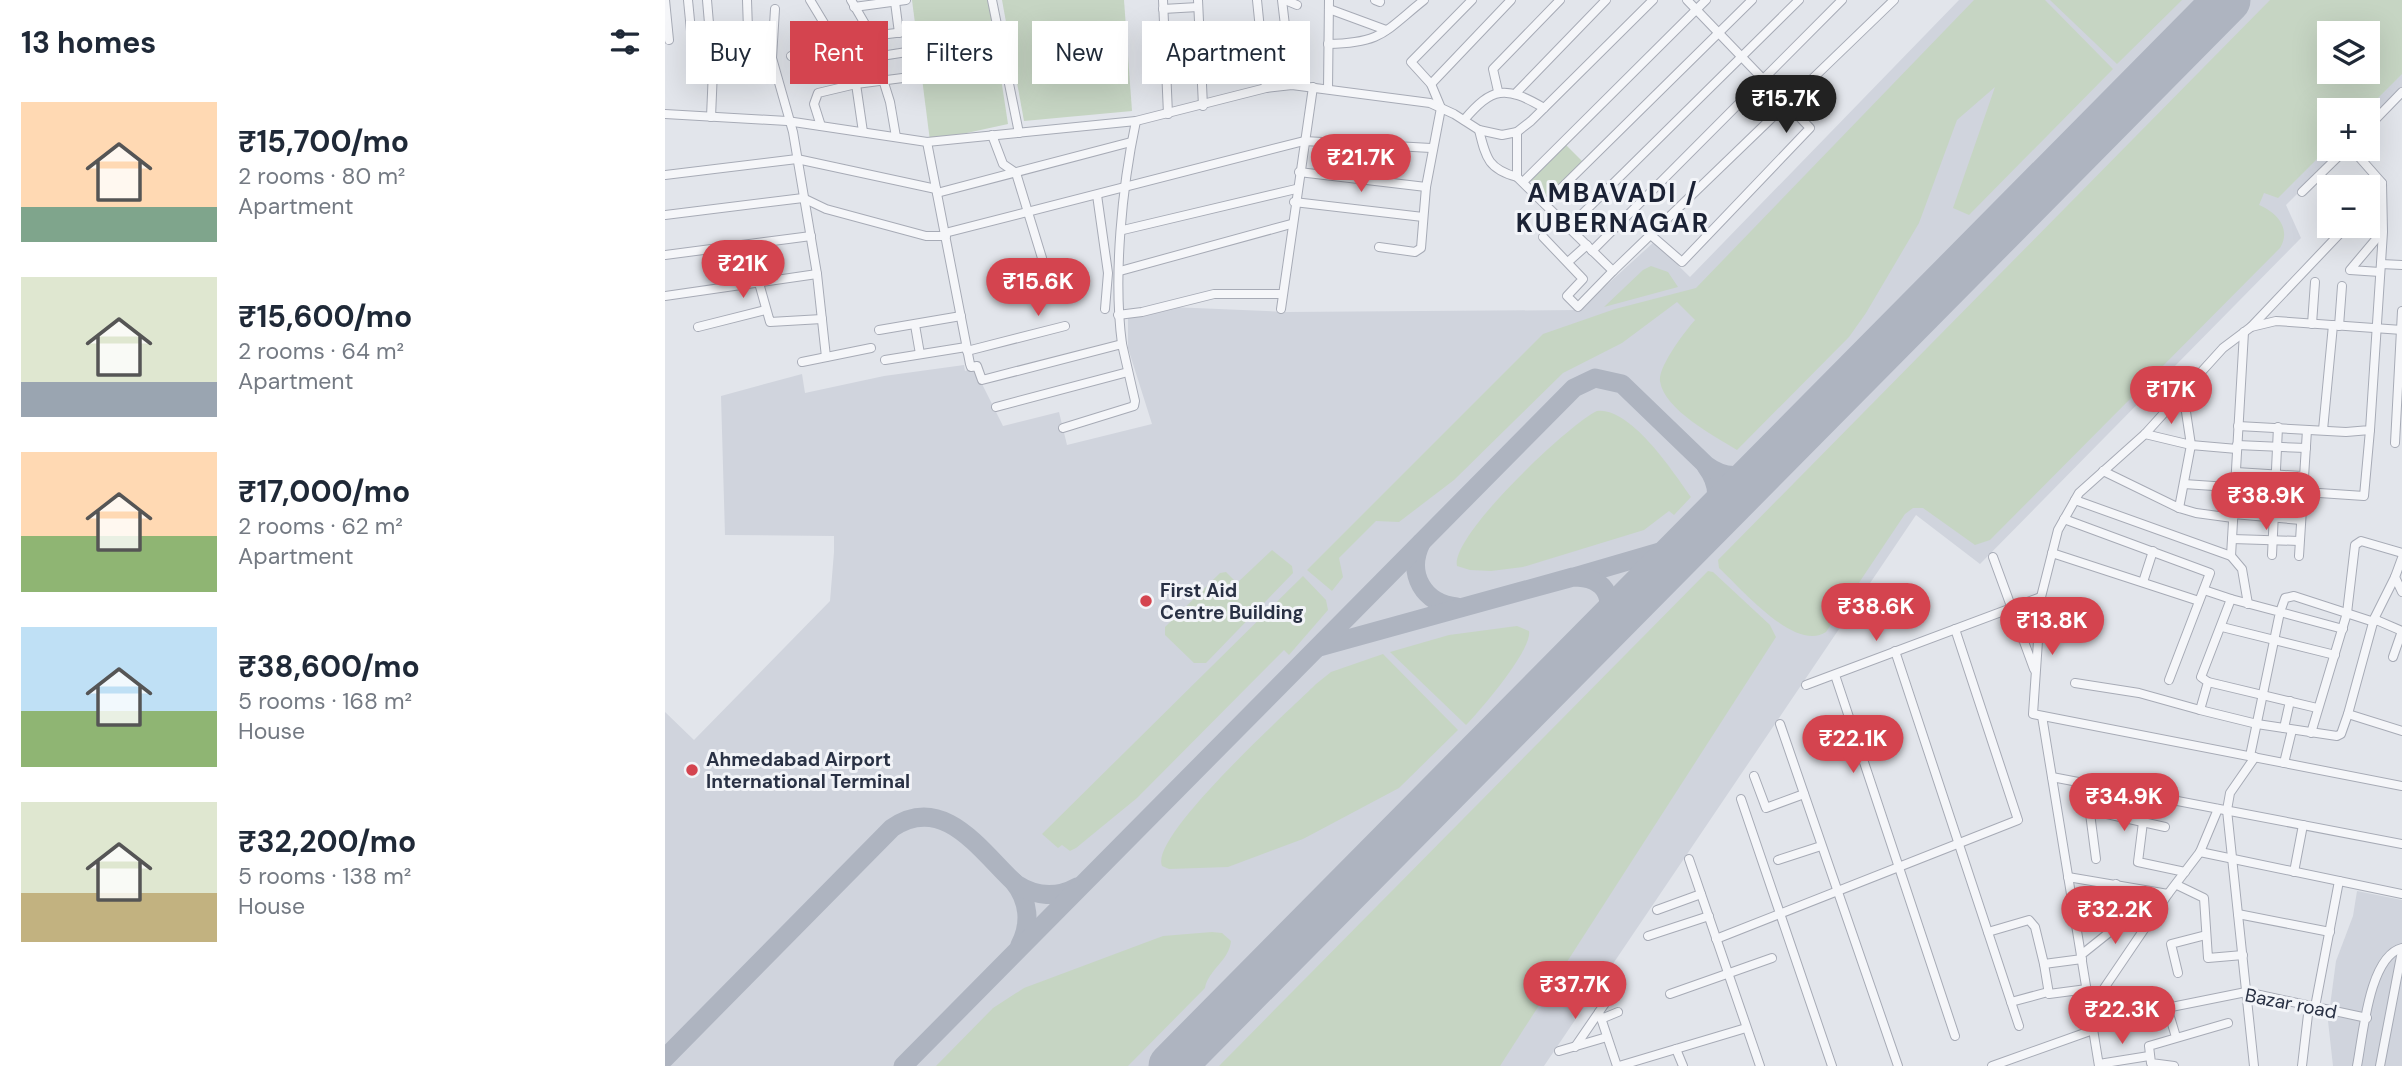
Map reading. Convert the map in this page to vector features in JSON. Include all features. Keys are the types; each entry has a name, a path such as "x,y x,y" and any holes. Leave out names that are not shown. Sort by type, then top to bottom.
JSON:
{"street":[{"path":"665,0 669,40"},
{"path":"688,0 690,21"},
{"path":"708,0 713,70 711,117"},
{"path":"747,0 748,21"},
{"path":"810,0 821,21"},
{"path":"863,21 853,3 906,0"},
{"path":"992,0 1019,133"},
{"path":"1257,0 1266,89"},
{"path":"1291,85 1283,0 1297,5"},
{"path":"1328,44 1367,42 1424,0"},
{"path":"1379,247 1419,252 1431,148 1441,108 1431,84 1411,62 1472,0"},
{"path":"1431,84 1511,0"},
{"path":"1498,91 1493,69 1560,0"},
{"path":"1515,94 1606,0"},
{"path":"665,114 787,121 927,142 1136,121 1291,85 1430,103 1479,130 1502,135 1517,132 1544,108 1653,0"},
{"path":"1652,236 1682,262 1810,128 1687,0"},
{"path":"1520,179 1706,0"},
{"path":"1545,204 1752,0"},
{"path":"1569,228 1799,0"},
{"path":"1567,262 1589,248 1842,0"},
{"path":"1543,237 1583,279 1567,296 1578,307 1894,0"},
{"path":"895,2 899,33"},
{"path":"1168,114 1163,5 1198,4 1203,106"},
{"path":"1328,89 1329,4 1386,30"},
{"path":"775,9 772,58 797,159 811,236 826,357"},
{"path":"888,34 902,33"},
{"path":"821,126 814,97 818,93 852,84"},
{"path":"856,84 863,132"},
{"path":"885,84 896,137"},
{"path":"1280,309 1313,87"},
{"path":"1464,120 1484,97 1498,91 1515,94 1544,108"},
{"path":"2380,115 2402,92"},
{"path":"1063,428 1134,406 1118,315 1126,187 1136,121"},
{"path":"1479,130 1490,162 1498,172 1520,179 1613,271"},
{"path":"1517,132 1520,179"},
{"path":"992,135 999,157 1016,173 1042,258"},
{"path":"665,215 803,198 839,213 926,236 945,234 1097,195 1180,170 1304,141 1431,148"},
{"path":"927,142 971,367 977,366 982,380 1122,344"},
{"path":"665,175 797,159 937,191 1131,142"},
{"path":"2302,192 2334,161"},
{"path":"2184,484 2236,490 2364,496 2383,232 2382,183 2363,161"},
{"path":"1299,172 1426,187"},
{"path":"1123,230 1296,189"},
{"path":"1097,195 1108,273 1105,309"},
{"path":"1294,202 1423,217"},
{"path":"1120,271 1291,224"},
{"path":"2383,232 2350,270 2402,265"},
{"path":"665,255 811,236"},
{"path":"2335,238 2248,329 2223,348 2145,434 2075,500 2064,519 2052,553 2042,597 2033,714 2402,786"},
{"path":"665,296 817,274"},
{"path":"2312,324 2315,282"},
{"path":"759,283 770,323 822,319"},
{"path":"2323,430 2342,286"},
{"path":"1118,315 1214,295 1281,293"},
{"path":"698,327 765,310"},
{"path":"2395,443 2402,312"},
{"path":"879,330 961,316"},
{"path":"2248,329 2276,321 2401,330"},
{"path":"915,325 920,354"},
{"path":"885,360 967,349 1065,326"},
{"path":"2231,556 2238,426 2248,329"},
{"path":"802,362 871,348"},
{"path":"996,407 1128,372"},
{"path":"2179,508 2191,445 2183,392"},
{"path":"2238,426 2370,430"},
{"path":"2272,555 2276,519 2278,427"},
{"path":"2299,556 2307,430"},
{"path":"2145,434 2191,445 2278,445 2306,448"},
{"path":"2103,471 2179,508 2233,516 2301,520"},
{"path":"2237,472 2302,476"},
{"path":"2075,500 2231,556 2242,569 2248,604"},
{"path":"2064,519 2210,573 2169,680"},
{"path":"2232,539 2299,541"},
{"path":"2075,683 2139,693 2257,724 2311,733 2338,736 2348,713 2374,621 2402,556 2361,541 2356,543 2347,613 2311,733"},
{"path":"2143,582 2153,551"},
{"path":"2052,553 2199,601"},
{"path":"1993,557 2036,674"},
{"path":"2395,577 2402,592"},
{"path":"2204,590 2343,629"},
{"path":"2090,1009 2168,894 2200,852 2252,757 2274,640 2285,598 2294,596 2402,631 2393,657"},
{"path":"1807,685 2042,597"},
{"path":"2231,599 2201,677 2208,682 2317,708"},
{"path":"2222,627 2335,655"},
{"path":"1716,939 2019,818 1955,629"},
{"path":"1895,651 2019,1026"},
{"path":"1835,674 1955,1036"},
{"path":"2200,710 2208,682"},
{"path":"2284,763 2290,701"},
{"path":"2348,713 2402,731"},
{"path":"2042,716 2099,1065 2149,1056"},
{"path":"1780,724 1898,1066"},
{"path":"1754,776 1766,808 1804,794"},
{"path":"2052,777 2402,844"},
{"path":"2086,783 2096,859"},
{"path":"1741,799 1832,1066"},
{"path":"2223,809 2232,860 2254,1066"},
{"path":"2089,810 2165,827"},
{"path":"2143,822 2138,862 2185,872"},
{"path":"2294,872 2303,825"},
{"path":"1778,860 1821,846"},
{"path":"2200,852 2402,894"},
{"path":"1689,859 1760,1066"},
{"path":"2068,877 2168,894"},
{"path":"2302,1066 2339,881"},
{"path":"2076,923 2113,892 2116,884"},
{"path":"2177,885 2204,898 2208,958 2243,955"},
{"path":"1657,910 1701,894"},
{"path":"2238,914 2330,932"},
{"path":"2045,964 2081,957 2131,915 2137,915 2149,923"},
{"path":"1648,936 1709,916"},
{"path":"1988,932 2029,920 2035,927 2045,964 2047,992"},
{"path":"2178,973 2171,944 2206,935"},
{"path":"2357,1066 2378,970 2390,953 2402,949 2380,1066"},
{"path":"1670,994 1772,958"},
{"path":"1575,1047 1600,1016 1616,986"},
{"path":"2011,1002 2047,992 2051,994 2087,989"},
{"name":"Bazar road","path":"1992,1066 2093,1026 2167,1007 2246,992 2367,1018"},
{"path":"2167,1007 2176,1037"},
{"path":"1600,1016 1618,1012"},
{"path":"1600,1016 1618,1066 1746,1028"},
{"path":"2174,1066 2153,1064 2149,1056 2151,1044 2228,1023"},
{"path":"1559,1051 1607,1037"},
{"path":"1677,1049 1683,1066"}],"shaded area":[{"path":"1959,0 2402,0 2402,89 2380,111 2380,98 2317,98 2317,161 2330,161 2286,205 2301,238 1980,564 1916,515 1544,1066 665,1066 665,712 694,740 830,601 834,536 725,535 721,396 802,374 805,393 884,376 964,365 965,371 974,368 1003,426 1059,412 1067,445 1152,424 1128,348 1128,316 1171,307 1287,312 1579,310 1654,242 1690,277"},
{"path":"2357,891 2402,900 2402,1066 2333,1066 2328,1021 2336,961 2353,916"}],"green space":[{"path":"912,0 989,0 992,21 915,21"},
{"path":"1002,0 1124,0 1126,21 1032,21 1032,84 1128,84 1128,56 1132,111 1024,121 1017,84 1018,21 1006,21"},
{"path":"1974,0 2045,0 2113,69 1969,215 1953,208 1995,87 1957,120 1919,223 1866,313 1849,337 1737,450 1680,412 1664,392 1660,381 1663,367 1695,320 1677,302 1622,343 1563,373 1454,480 1399,522 1376,521 1339,558 1343,577 1332,591 1307,570 1543,334 1615,309 1696,288"},
{"path":"2050,0 2182,0 2117,64"},
{"path":"2270,0 2402,0 2402,74 2378,98 2317,98 2317,159 2278,198 2264,193 2259,205 2276,216 2283,227 2280,248 1990,540 1975,545 1923,508 1913,508 1905,514 1826,632 1813,636 1799,634 1784,626 1719,568 1718,560"},
{"path":"923,84 1002,84 1008,124 930,141"},
{"path":"1566,145 1584,163 1546,197 1530,179"},
{"path":"1651,266 1668,272 1678,287 1604,307 1643,270"},
{"path":"1597,411 1624,419 1637,430 1663,458 1691,497 1674,515 1669,511 1644,530 1523,567 1491,571 1457,566 1460,551 1491,507 1562,436"},
{"path":"1272,550 1292,566 1293,573 1206,663 1194,663 1165,635 1165,627 1220,573 1226,572 1237,583"},
{"path":"1708,571 1713,572 1770,625 1776,637 1500,1066 1219,1066"},
{"path":"1303,576 1326,600 1328,610 1289,655 1284,650 1137,798 1076,848 1070,851 1062,845 1058,848 1042,834"},
{"path":"1517,626 1529,631 1523,651 1504,680 1466,725 1390,652 1449,635"},
{"path":"1383,654 1458,730 1399,788 1303,839 1228,867 1169,869 1162,866 1164,851 1177,828 1198,802 1316,684 1331,672"},
{"path":"1222,933 1231,941 1227,954 1210,976 1205,988 1128,1066 936,1066 993,1008 1024,988 1163,936"}],"taxiway":[{"path":"903,1066 1574,388 1595,378 1622,384 1706,465 1726,475 1752,471 1778,453"},
{"path":"1701,532 1711,515 1717,491 1706,466"},
{"path":"1421,543 1416,566 1421,586 1435,600 1457,607"},
{"path":"1577,576 1690,543"},
{"path":"1319,647 1573,577 1596,582 1607,594 1609,612 1602,633"},
{"path":"665,1058 892,828 911,819 929,817 961,831 1016,884 1031,891 1054,894 1077,887"},
{"path":"1014,882 1023,897 1027,913 1026,929 1020,945"}],"runway":[{"path":"1172,1066 2227,0"}],"place":[{"name":"First Aid Centre Building","path":"1146,601"},
{"name":"Ahmedabad Airport International Terminal","path":"692,770"}],"district":[{"name":"AMBAVADI / KUBERNAGAR","path":"1613,208"}]}
